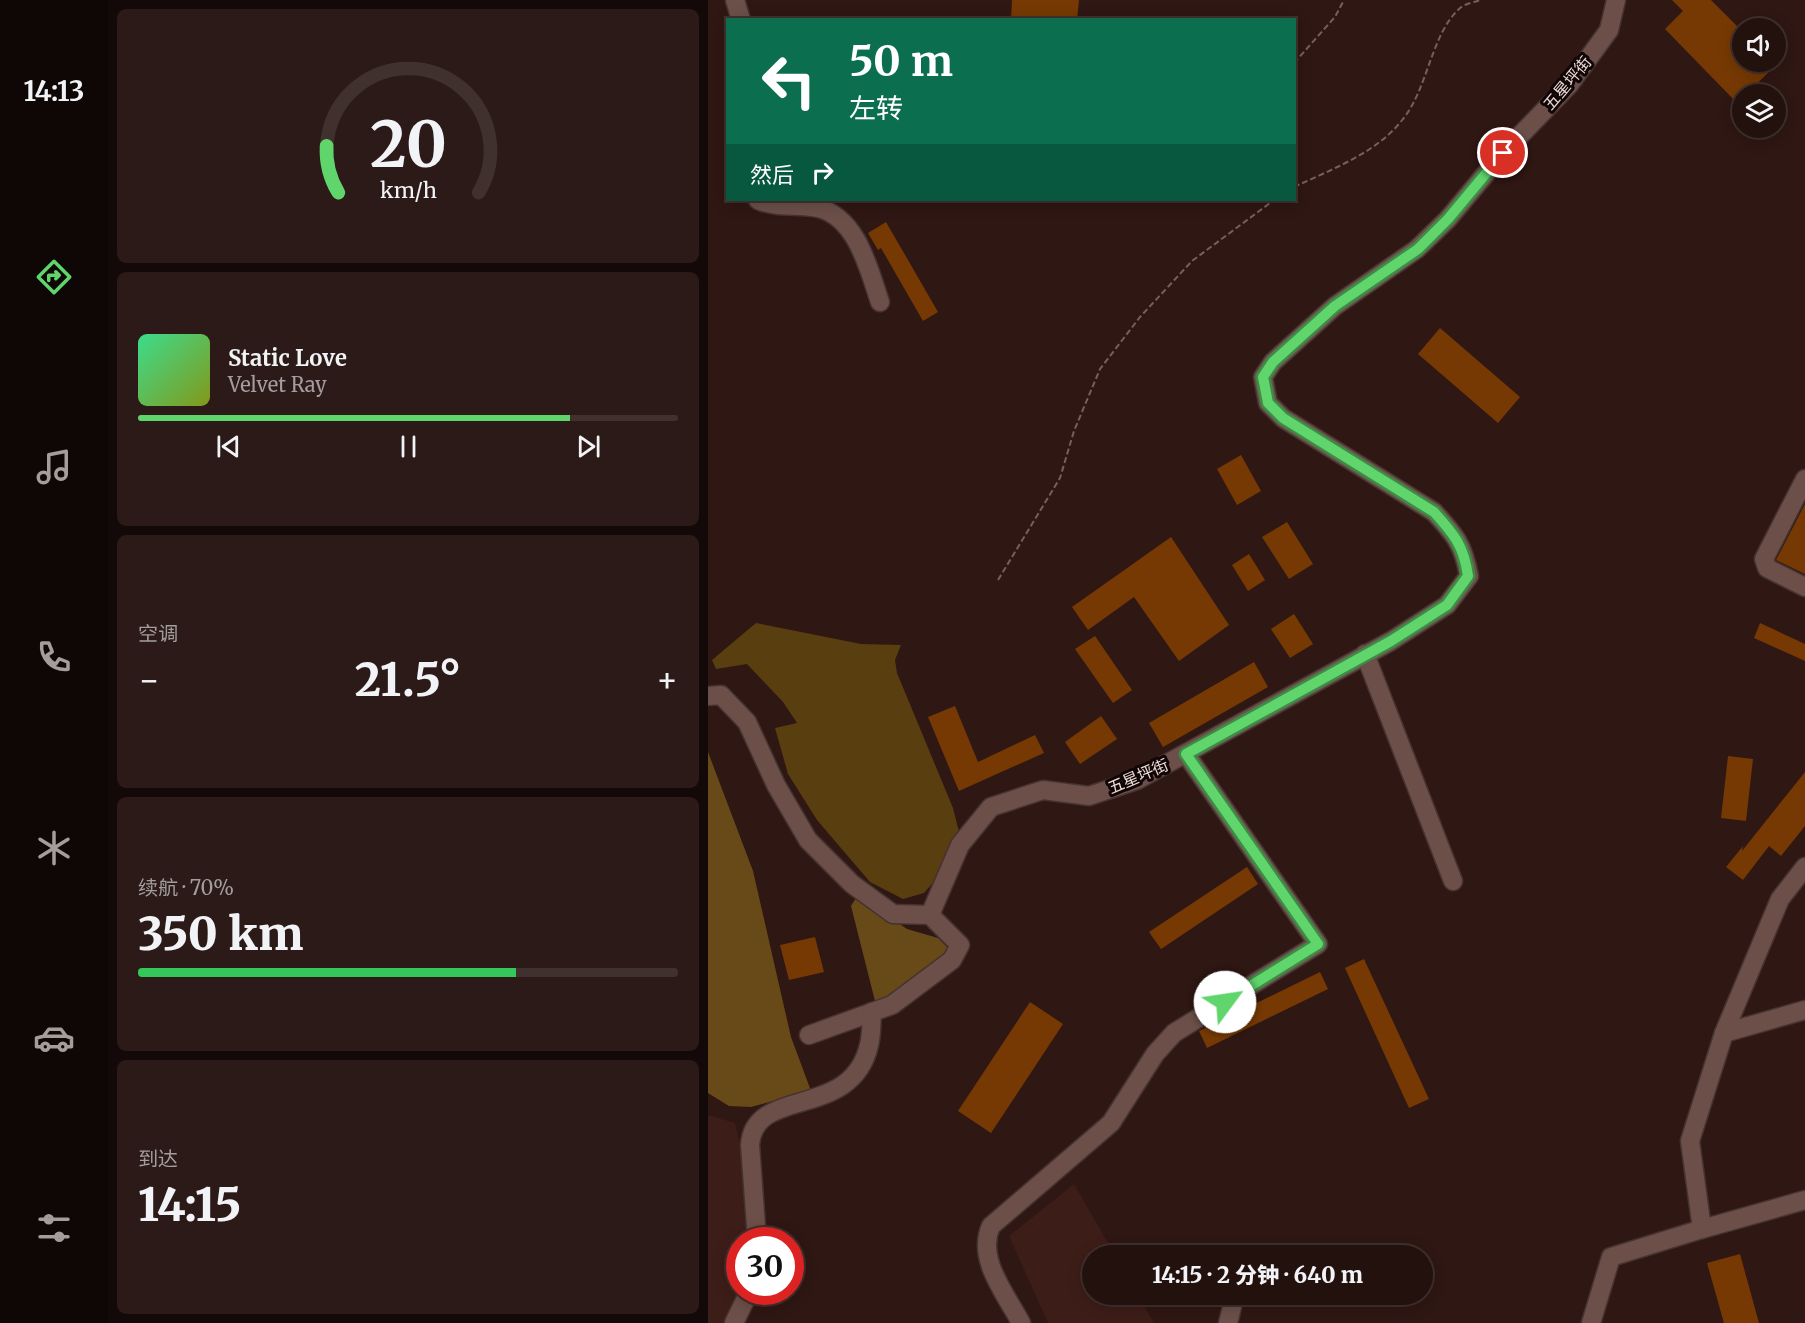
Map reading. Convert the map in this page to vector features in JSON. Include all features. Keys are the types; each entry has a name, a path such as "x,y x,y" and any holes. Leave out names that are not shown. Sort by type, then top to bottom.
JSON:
{"street":[{"path":"735,0 740,18"},
{"name":"五星坪街","path":"930,915 960,845 991,807 1043,790 1089,796 1137,780 1365,654 1447,605 1468,576 1464,552 1452,532 1434,512 1283,418 1268,403 1263,377 1273,362 1335,306 1418,249 1448,219 1503,153 1569,85 1609,30 1616,0"},
{"path":"765,201 820,209 842,222 862,250 880,302"},
{"path":"1804,484 1764,559 1767,568 1805,587"},
{"path":"1365,654 1453,881"},
{"path":"708,696 721,695 747,722 776,785 808,840 852,884 893,914 930,915 960,945 952,960 892,1005 809,1035"},
{"path":"1021,1323 987,1259 986,1236 991,1226 1111,1123 1155,1053 1174,1033 1318,944 1186,754"},
{"path":"1702,1229 1690,1141 1724,1033 1780,899 1805,867"},
{"path":"1724,1033 1805,1010"},
{"path":"756,1227 750,1145 752,1130 766,1113 822,1097 847,1081 861,1065 870,1044 872,1012"},
{"path":"1591,1323 1611,1257 1805,1200"},
{"path":"734,1323 743,1305"},
{"path":"1228,1323 1232,1305"}],"path":[{"path":"1296,61 1335,17 1344,0"},
{"path":"1296,186 1348,162 1383,139 1404,119 1426,78 1440,37 1460,8 1481,0"},
{"path":"998,580 1060,478 1074,431 1100,369 1140,317 1192,261 1273,201"}],"shaded area":[{"path":"756,623 861,644 901,645 895,660 897,673 953,808 960,836 937,878 924,893 903,899 870,882 817,820 788,774 775,728 797,723 783,702 747,664 716,669 712,660"},
{"path":"708,752 753,871 791,1037 811,1091 751,1107 729,1106 708,1093"},
{"path":"856,898 863,899 907,929 938,938 950,950 888,998 875,1001 851,906"},
{"path":"708,1115 735,1123 753,1202 751,1227 726,1227 726,1305 735,1305 728,1323 708,1323"},
{"path":"1074,1184 1109,1245 1082,1245 1082,1305 1144,1305 1154,1323 1048,1323 1009,1236"}],"building":[{"path":"1012,0 1079,0 1077,18 1011,18"},
{"path":"1672,0 1711,0 1732,21 1732,72 1769,72 1756,84 1732,84 1732,98 1665,29 1683,11"},
{"path":"886,222 938,312 923,321 881,248 878,250 868,233"},
{"path":"1440,328 1520,397 1498,423 1418,354"},
{"path":"1241,455 1261,491 1237,505 1217,469"},
{"path":"1805,504 1805,574 1776,560"},
{"path":"1287,522 1313,564 1289,579 1262,537"},
{"path":"1171,537 1229,625 1179,661 1134,597 1088,630 1072,607"},
{"path":"1249,554 1265,580 1248,591 1232,565"},
{"path":"1294,614 1313,644 1290,658 1271,629"},
{"path":"1760,623 1805,644 1805,661 1754,638"},
{"path":"1095,636 1132,690 1113,703 1075,649"},
{"path":"1254,662 1268,687 1163,747 1149,723"},
{"path":"955,706 978,762 1035,735 1044,753 959,791 928,717"},
{"path":"1101,716 1117,739 1080,764 1065,742"},
{"path":"1728,756 1753,759 1746,821 1721,818"},
{"path":"1805,772 1805,826 1781,856 1769,846 1743,880 1726,867 1743,846 1742,851"},
{"path":"1247,867 1258,884 1161,949 1149,932"},
{"path":"815,937 824,972 789,980 780,945"},
{"path":"1364,959 1429,1099 1409,1108 1345,968"},
{"path":"1320,972 1328,989 1207,1048 1199,1031"},
{"path":"1030,1002 1063,1024 991,1133 958,1111"},
{"path":"1740,1254 1759,1323 1724,1323 1707,1263"}],"route":[{"path":"1225,1002 1318,944 1186,754 1391,641 1447,605 1468,576 1464,552 1452,532 1434,512 1283,418 1268,403 1263,391 1263,377 1273,362 1335,306 1369,280 1418,249 1448,219 1503,153"}]}
